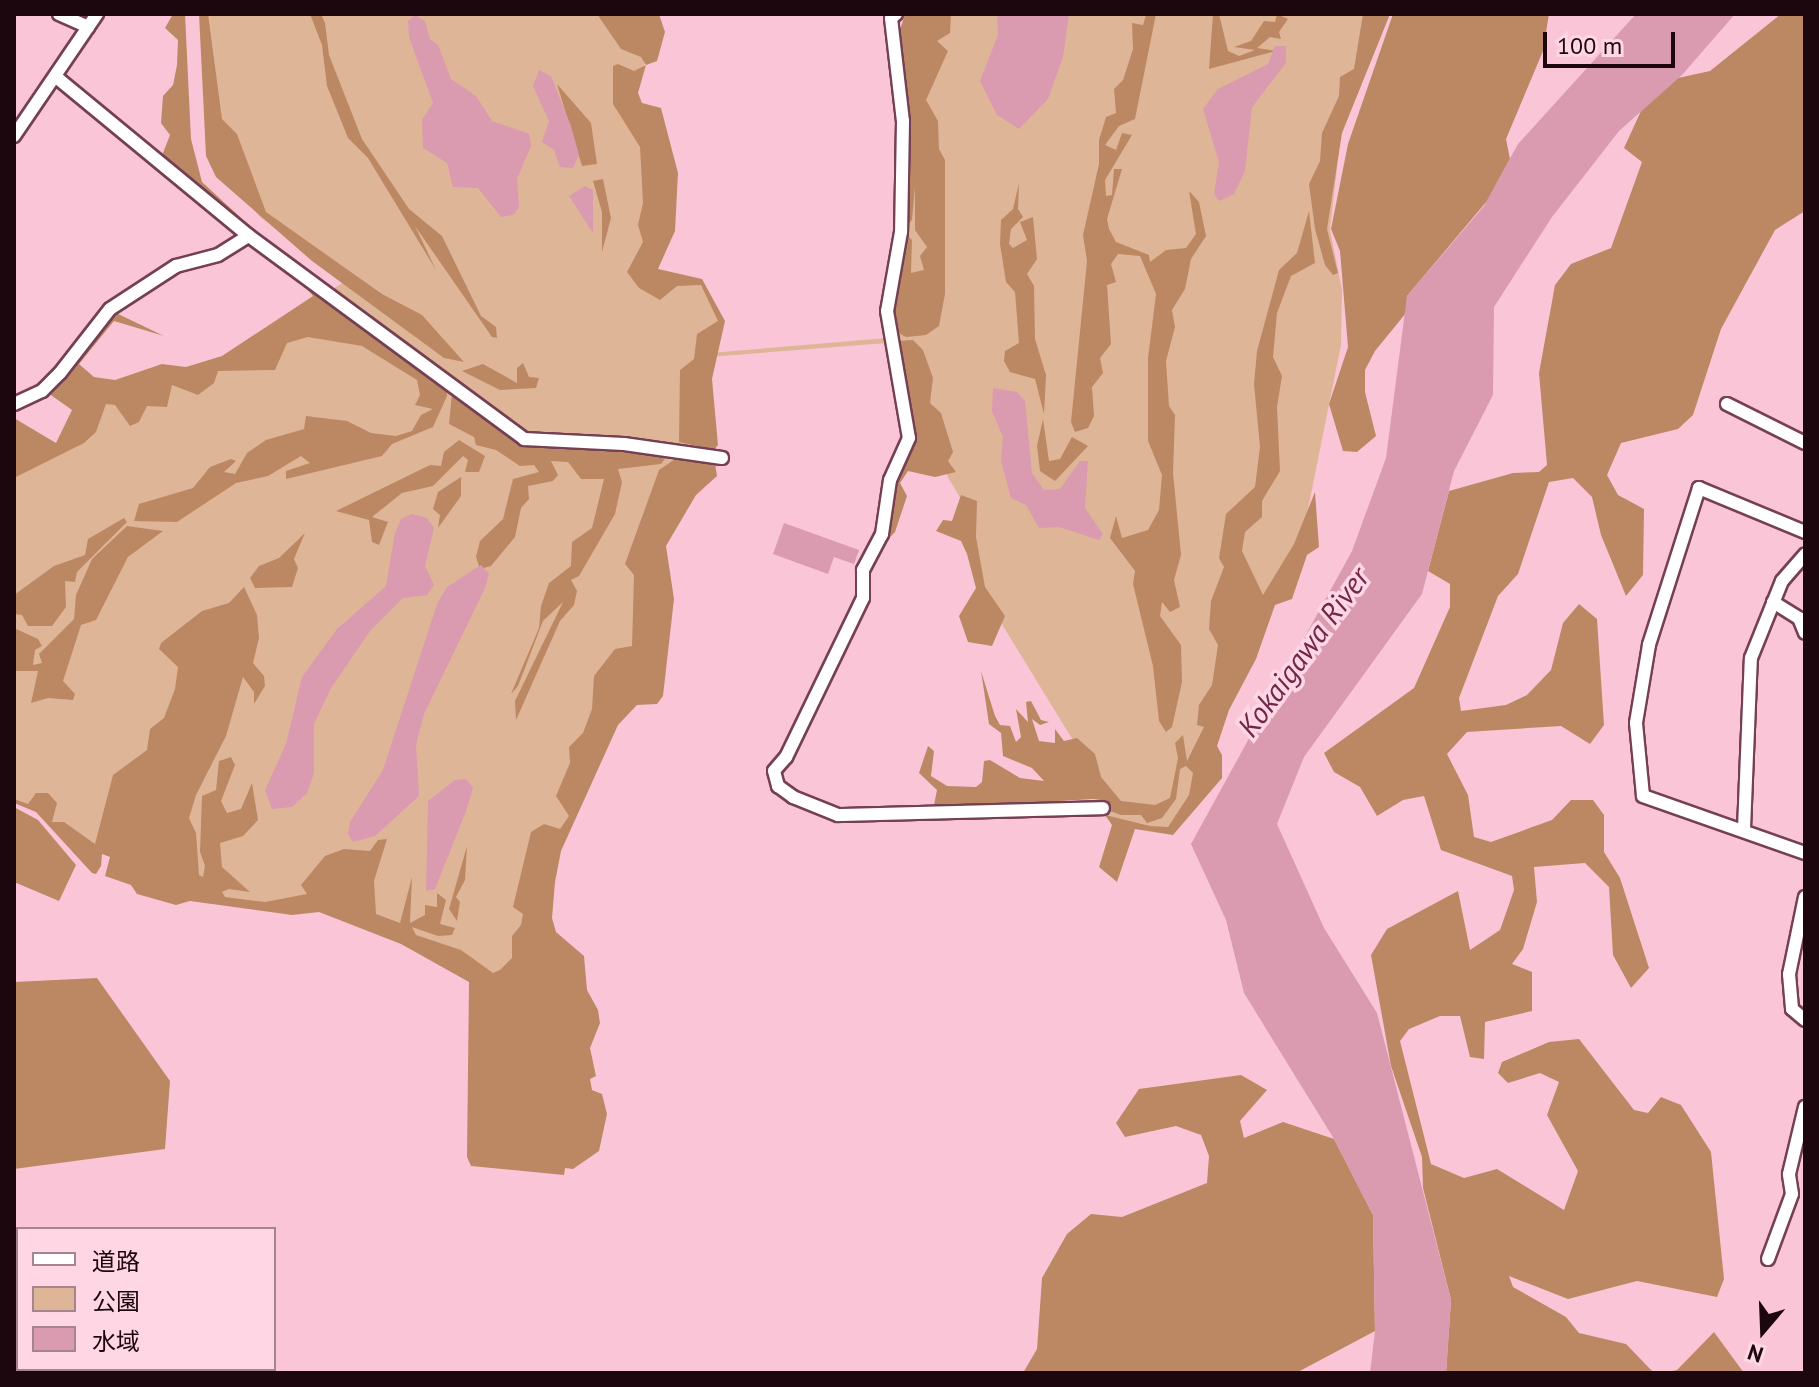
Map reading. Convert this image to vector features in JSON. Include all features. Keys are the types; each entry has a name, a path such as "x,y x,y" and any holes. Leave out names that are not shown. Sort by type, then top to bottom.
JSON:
{"street":[{"path":"59,14 88,27"},
{"path":"14,136 97,14"},
{"path":"896,14 891,18 903,121 901,232 887,311 909,438 890,480 882,534 863,570 863,598 786,757 774,771 778,786 793,797 838,815 1103,808"},
{"path":"55,76 249,236 524,439 624,444 722,458"},
{"path":"14,404 51,382 110,309 176,266 218,255 249,236"},
{"path":"1727,404 1805,443"},
{"path":"1805,532 1699,488 1637,698 1643,796 1805,853"},
{"path":"1744,829 1748,677 1782,581 1805,555"},
{"path":"1773,602 1799,618 1805,633"},
{"path":"1805,897 1789,974 1792,1009 1805,1020"},
{"path":"1768,1259 1792,1194 1789,1174 1805,1107"},
{"path":"1792,1194 1805,1204"}],"green space":[{"path":"202,14 636,14 652,55 638,73 633,95 666,181 656,269 662,275 703,284 720,321 710,353 899,337 895,306 906,262 913,129 902,37 923,14 1390,14 1341,132 1330,230 1342,290 1341,345 1307,514 1294,555 1260,608 1195,795 1172,833 1107,818 1109,799 987,600 962,501 918,426 900,342 696,358 692,464 645,563 648,657 559,850 530,1000 321,904 256,907 182,891 144,853 70,847 37,811 14,801 14,422 59,448 103,393 208,368 344,282 259,216 212,155"}],"shaded area":[{"path":"173,14 185,14 191,139 202,182 278,252 161,158 170,135 161,123 163,96 173,85 177,65 178,40 165,28"},
{"path":"199,14 208,14 222,119 237,134 266,212 382,294 422,315 464,362 444,358 312,261 216,177 206,156"},
{"path":"310,14 321,14 325,23 329,55 362,139 409,209 442,236 481,316 496,327 497,338 492,337 415,226 436,270 368,158 348,138 327,86 322,45"},
{"path":"597,14 659,14 665,32 657,61 646,65 641,57 621,49"},
{"path":"905,14 951,14 950,33 937,41 948,51 926,100 938,121 939,149 945,160 945,294 939,326 926,335 906,337 895,331 892,305 906,234 912,240 911,273 924,270 920,256 927,247 915,230 915,187 912,220 906,226 910,123 898,36"},
{"path":"1156,14 1135,119 1119,126 1105,145 1116,150 1122,133 1132,135 1105,180 1106,196 1112,195 1114,169 1122,169 1107,219 1109,229 1116,242 1149,255 1150,262 1166,250 1186,248 1196,234 1189,191 1199,202 1206,236 1191,259 1185,289 1172,310 1175,327 1166,361 1169,406 1175,415 1173,473 1181,555 1174,580 1180,607 1170,612 1162,602 1160,616 1181,645 1182,682 1172,727 1166,732 1159,721 1153,666 1133,584 1135,571 1110,538 1116,516 1122,538 1148,530 1159,510 1162,475 1148,441 1148,358 1156,294 1140,256 1118,254 1111,264 1116,282 1107,285 1111,344 1100,358 1103,373 1092,387 1094,416 1088,428 1075,432 1071,422 1087,261 1083,235 1099,164 1099,140 1106,117 1116,113 1114,89 1123,80 1133,49 1132,23 1143,25 1146,15"},
{"path":"1213,14 1219,14 1228,51 1239,56 1255,50 1234,47 1251,41 1264,21 1275,22 1277,14 1288,19 1279,32 1281,39 1270,37 1257,48 1276,51 1209,69"},
{"path":"1363,14 1390,14 1342,133 1327,229 1338,273 1333,275 1325,265 1315,229 1309,184 1320,161 1322,133 1339,96 1340,77 1354,69"},
{"path":"1393,14 1549,14 1543,51 1506,139 1510,159 1487,201 1407,296 1406,313 1375,351 1365,370 1365,392 1376,436 1357,452 1343,451 1329,404 1348,347 1340,251 1331,229 1348,144"},
{"path":"1781,14 1805,14 1805,211 1775,230 1721,329 1693,415 1678,429 1621,443 1607,475 1618,495 1644,509 1643,575 1626,596 1601,535 1592,497 1573,478 1549,482 1518,574 1498,596 1459,698 1461,711 1506,705 1527,695 1551,670 1563,623 1579,604 1597,619 1604,725 1590,744 1561,726 1467,732 1447,754 1468,795 1474,837 1491,842 1552,820 1571,800 1593,800 1604,815 1604,852 1620,878 1649,968 1631,988 1613,955 1609,887 1585,863 1534,867 1537,902 1523,949 1512,964 1532,972 1532,1011 1485,1022 1484,1059 1470,1057 1460,1016 1440,1016 1409,1029 1400,1041 1431,1164 1464,1178 1497,1169 1564,1210 1578,1171 1547,1115 1559,1082 1540,1073 1508,1083 1498,1073 1502,1062 1549,1042 1579,1039 1634,1110 1648,1113 1661,1097 1681,1105 1711,1152 1724,1279 1717,1297 1637,1281 1568,1299 1509,1276 1513,1287 1566,1317 1579,1333 1626,1344 1654,1373 1446,1373 1451,1300 1423,1188 1422,1157 1391,1066 1371,955 1387,929 1458,891 1470,950 1500,930 1514,890 1512,876 1441,850 1424,796 1403,800 1377,816 1360,787 1334,772 1324,753 1414,688 1450,607 1450,584 1428,571 1449,491 1513,473 1539,472 1547,465 1539,373 1555,285 1571,264 1611,248 1642,162 1624,148 1641,111 1678,78 1710,71"},
{"path":"618,64 634,71 646,65 638,93 642,103 661,108 678,173 675,231 658,269 702,279 725,321 712,379 718,445 714,450 679,442 680,370 694,359 697,334 718,321 701,285 677,286 660,300 639,288 627,272 643,242 638,225 643,203 640,147 613,104 613,66"},
{"path":"557,84 591,123 597,164 582,166"},
{"path":"603,179 611,218 602,252 602,212 593,181"},
{"path":"1019,183 1018,209 1023,217 1011,229 1009,244 1013,248 1027,240 1020,222 1033,217 1037,259 1027,274 1034,286 1035,339 1046,375 1044,414 1035,379 1010,372 1004,361 1005,351 1019,343 1015,292 1006,282 1000,244 1001,220 1013,209"},
{"path":"1309,211 1315,263 1291,276 1277,313 1273,357 1282,376 1277,407 1280,471 1262,501 1262,517 1245,532 1242,551 1263,595 1294,544 1315,492 1319,547 1307,555 1292,599 1275,605 1256,659 1229,710 1217,746 1222,755 1222,778 1173,835 1135,829 1117,882 1099,867 1112,825 1105,815 1150,826 1168,827 1189,795 1193,773 1186,766 1180,769 1176,799 1162,818 1147,823 1141,815 1121,815 1107,810 1108,801 1093,799 919,810 934,805 937,790 919,773 928,746 934,751 931,776 947,786 976,787 982,782 984,761 990,760 1020,778 1044,781 1032,768 1003,756 1001,733 989,724 981,671 995,716 1000,725 1010,726 1016,742 1021,737 1016,709 1028,722 1026,702 1031,701 1041,720 1049,722 1040,725 1032,719 1039,741 1055,743 1055,729 1064,741 1077,738 1095,754 1101,777 1121,801 1155,805 1170,798 1178,758 1175,743 1183,735 1187,761 1204,727 1197,725 1199,705 1212,685 1218,645 1209,629 1211,601 1224,567 1219,558 1226,514 1255,487 1260,447 1254,384 1257,351 1279,270 1297,253"},
{"path":"295,260 447,373 447,396 433,427 392,444 382,456 286,479 286,471 310,463 301,456 268,476 236,483 177,522 134,521 139,504 193,488 210,467 231,459 236,461 224,472 235,474 247,453 266,440 304,429 306,416 347,421 371,433 396,436 412,431 421,415 433,409 415,405 420,395 417,380 362,346 308,337 287,343 275,370 218,371 214,383 198,395 172,385 167,407 147,406 139,422 130,426 115,405 106,404 96,432 84,443 14,478 14,418 56,443 72,410 48,393 114,312 164,336 114,321 79,364 94,377 115,380 162,364 186,367 222,356 313,296 298,278"},
{"path":"913,340 923,350 933,378 930,403 941,413 953,452 948,461 956,472 935,477 908,471 900,483 907,496 895,532 878,550 891,525 894,482 913,442 898,341"},
{"path":"523,363 529,377 539,378 536,388 500,390 462,371 483,364 517,383 517,368"},
{"path":"452,394 524,444 667,456 661,464 618,469 622,482 615,514 579,576 571,580 577,591 574,605 560,621 516,720 515,701 563,602 543,621 518,686 511,694 539,628 541,606 549,583 571,566 572,542 592,528 604,479 581,479 568,462 551,461 558,475 553,481 528,486 529,499 521,508 515,537 491,566 480,569 476,557 480,541 503,519 513,479 539,472 534,465 520,466 496,450 476,445 474,437 449,424"},
{"path":"1043,419 1049,461 1060,459 1072,437 1088,446 1055,481 1040,471 1037,446"},
{"path":"459,440 485,456 479,472 465,472 468,460 463,456 433,486 402,493 372,517 388,522 379,545 372,542 369,520 336,511 430,465 441,466 444,452"},
{"path":"678,457 715,463 717,476 696,495 666,546 674,599 663,696 657,704 637,705 618,725 561,851 555,882 552,918 556,932 584,956 587,990 598,1010 600,1023 590,1048 596,1076 590,1079 592,1090 602,1094 607,1114 599,1151 573,1169 565,1168 564,1175 471,1166 467,1157 469,982 401,944 319,912 292,915 190,901 176,905 137,894 131,885 105,876 110,857 102,854 101,866 96,874 92,873 36,812 14,803 14,799 28,804 36,793 48,793 57,803 52,822 64,822 95,844 113,775 147,750 150,729 164,718 175,689 178,667 159,649 161,643 202,611 229,603 244,587 257,615 259,638 253,663 264,676 265,686 254,704 254,692 243,677 226,736 196,795 189,818 196,833 199,875 203,877 205,866 200,852 202,796 216,790 219,761 231,757 235,765 221,801 227,813 241,809 252,783 258,820 243,836 220,843 222,867 250,892 229,889 222,892 225,897 265,902 307,894 301,885 325,856 344,849 370,851 378,840 387,839 374,881 376,914 400,923 412,877 410,923 425,915 425,905 437,907 437,893 446,900 440,924 455,928 452,935 438,936 412,927 416,935 461,950 493,973 500,970 512,958 512,936 521,925 523,914 513,907 531,832 544,824 560,829 569,816 556,796 570,763 569,747 583,733 592,709 594,676 615,649 632,646 634,575 625,564 659,470"},
{"path":"461,477 461,496 438,528 440,515 433,509 438,492"},
{"path":"961,495 977,501 976,537 985,587 1005,616 992,646 968,642 959,616 976,588 967,554 961,541 936,531 943,520 952,521"},
{"path":"124,518 127,522 77,572 75,582 65,581 66,607 52,626 28,626 22,615 14,614 14,595 54,566 85,555 88,539"},
{"path":"127,526 163,531 128,557 96,620 81,625 63,681 75,694 73,700 48,698 31,703 38,671 14,671 14,628 38,639 42,646 35,650 33,665 42,663 39,654 74,619 76,595 92,559"},
{"path":"305,533 294,559 298,568 292,587 255,588 250,578 259,566 279,558"},
{"path":"14,807 38,820 76,865 59,901 14,882"},
{"path":"467,846 465,880 456,897 460,902 457,921 449,909"},
{"path":"97,978 170,1081 165,1149 14,1169 14,982"},
{"path":"1241,1075 1267,1090 1240,1121 1244,1138 1283,1122 1334,1139 1373,1215 1375,1331 1296,1373 1023,1373 1037,1349 1042,1278 1067,1234 1091,1214 1122,1217 1207,1183 1209,1156 1201,1135 1176,1126 1125,1137 1116,1123 1139,1089"},
{"path":"14,1271 16,1371 256,1373 14,1373"},
{"path":"1714,1332 1744,1373 1663,1373 1677,1370"}],"water":[{"path":"997,14 1069,14 1063,57 1048,99 1019,129 997,115 980,81 998,35"},
{"name":"Kokaigawa River","path":"1636,14 1735,14 1682,75 1619,131 1552,217 1494,307 1493,395 1454,471 1422,594 1304,757 1277,824 1324,928 1377,1013 1451,1300 1446,1373 1370,1373 1375,1331 1373,1215 1334,1139 1244,993 1226,920 1191,844 1352,551 1386,458 1407,296 1484,206 1518,144"},
{"path":"415,15 425,21 430,39 438,45 451,79 476,96 492,121 529,134 531,146 517,179 519,207 513,215 501,217 478,188 453,187 447,163 423,148 422,120 433,103 409,37 408,21"},
{"path":"1275,46 1286,46 1286,63 1252,107 1245,171 1234,194 1219,201 1214,194 1219,162 1203,109 1218,89 1268,64"},
{"path":"539,70 551,76 571,126 579,155 573,168 560,167 554,150 542,142 549,121 533,86"},
{"path":"585,186 593,190 593,233 569,196"},
{"path":"993,388 1017,392 1025,401 1032,473 1044,490 1060,489 1080,461 1088,461 1085,508 1103,534 1099,540 1059,527 1039,528 1026,505 1011,498 1001,461 1003,437 992,411"},
{"path":"412,514 427,518 434,528 425,566 434,585 427,595 403,598 370,631 331,688 314,724 314,773 307,793 292,807 272,809 265,790 286,744 302,677 337,629 386,586 395,533 401,519"},
{"path":"784,523 859,550 854,564 834,557 828,574 773,554"},
{"path":"481,565 489,573 485,588 424,714 416,745 419,796 375,836 353,842 348,834 350,822 383,770 437,604 447,587"},
{"path":"466,779 473,788 466,811 435,889 426,891 428,801 455,780"}]}
